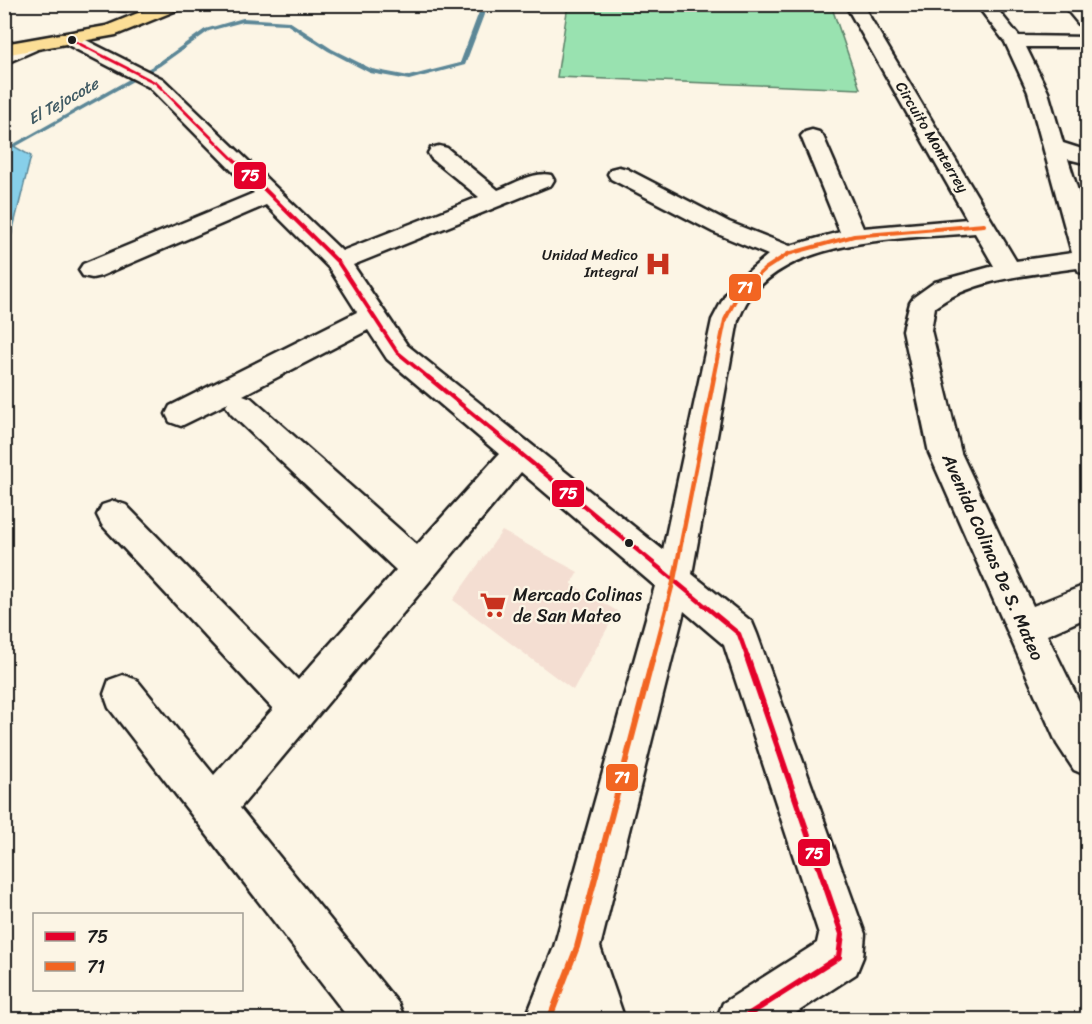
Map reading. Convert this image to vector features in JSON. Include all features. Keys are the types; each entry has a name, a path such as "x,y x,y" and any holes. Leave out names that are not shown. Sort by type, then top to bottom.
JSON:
{"main road":[{"path":"4,50 110,32 176,4"}],"street":[{"name":"Circuito Monterrey","path":"853,4 1009,270"},
{"path":"984,4 1014,41 1038,92 1086,262"},
{"path":"1070,4 1088,24"},
{"path":"72,40 156,83 338,261 397,352 739,634 842,934 839,957 740,1020"},
{"path":"1014,41 1088,42"},
{"path":"4,60 30,46"},
{"path":"812,136 854,236"},
{"path":"1052,146 1088,158"},
{"path":"439,153 495,199"},
{"path":"619,174 721,227 788,254"},
{"path":"338,261 543,180"},
{"path":"92,270 269,195"},
{"path":"549,1020 577,947 674,579 725,320 738,294 765,269 788,254 854,236 984,225"},
{"name":"Avenida Colinas De S. Mateo","path":"1086,262 1009,270 944,288 924,303 917,330 945,453 1071,730 1088,756"},
{"path":"181,414 372,316"},
{"path":"241,406 419,569"},
{"path":"213,808 519,452"},
{"path":"114,515 299,708"},
{"path":"1024,627 1088,600"},
{"path":"123,694 381,1020"},
{"path":"577,947 602,1020"}],"shaded area":[{"path":"502,531 578,572 571,584 617,611 573,690 453,600"}],"green space":[{"path":"568,5 831,5 860,89 557,77"}],"water":[{"path":"5,141 31,156 5,261"}],"waterway":[{"name":"El Tejocote","path":"13,146 158,65 207,30 243,20 287,22 330,50 370,71 409,78 463,64 485,4"}],"transit line":[{"name":"75","path":"72,40 156,83 338,262 397,352 739,634 842,934 839,957 740,1020"},
{"name":"71","path":"549,1020 577,947 674,579 725,320 738,294 765,269 788,254 854,236 984,225"}],"place":[{"name":"Unidad Medico Integral","path":"658,264"},
{"name":"Mercado Colinas de San Mateo","path":"493,605"}]}
